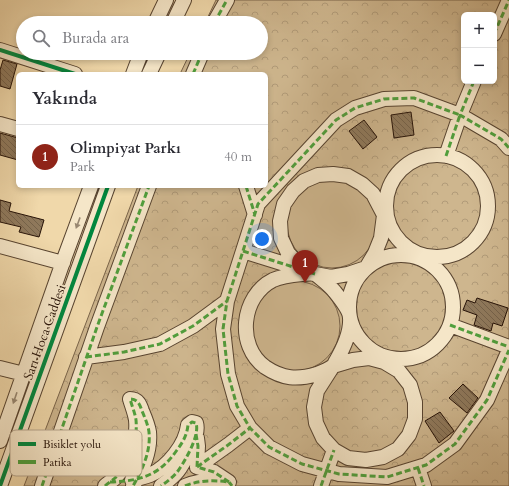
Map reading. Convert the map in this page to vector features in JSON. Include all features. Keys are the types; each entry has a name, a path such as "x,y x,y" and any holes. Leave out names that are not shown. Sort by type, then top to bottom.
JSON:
{"street":[{"path":"158,16 166,0"},
{"path":"176,16 184,0"},
{"path":"218,16 227,0"},
{"path":"497,27 509,0"},
{"path":"0,50 16,55"},
{"path":"31,60 69,72"},
{"path":"134,72 138,60"},
{"path":"151,72 156,60"},
{"path":"194,72 199,60"},
{"path":"446,156 473,84"},
{"path":"509,148 501,139 460,115 414,98 384,99 355,108 336,120 258,204 227,301 223,329 228,374 236,406 250,428 269,448 302,464 339,474 387,477 426,465 455,444 487,400 509,350"},
{"path":"0,124 16,128"},
{"path":"243,251 315,274 331,277 348,274 366,268 377,261 392,256 407,255 422,260 435,268 445,280 451,294 453,310 450,325 443,338 432,349 418,356 403,359 387,357 373,351 362,341 354,328 350,316 342,302 332,289 315,274 300,266 288,253 282,238 280,220 284,204 293,191 304,181 318,175 333,174 348,176 362,184 372,194 384,215 393,233 405,247 420,255 436,258 453,256 467,248 479,237 487,222 489,206 486,189 478,175 466,163 451,156 433,154 416,159 402,168 391,183 386,199 384,215 381,238 366,268 355,282 350,297 350,316 348,334 343,349 333,366 317,391 314,407 316,423 323,438 334,450 348,458 366,460 383,457 398,449 409,435 415,419 415,402 410,385 399,372 384,362 369,358 352,360 333,366 306,377 290,378 274,373 261,364 251,351 246,335 246,319 250,304 259,290 272,281 288,275 315,274"},
{"name":"Sarı Hoca Caddesi","path":"0,441 90,188"},
{"name":"Sarı Hoca Caddesi","path":"20,430 107,188"},
{"path":"61,430 97,326 148,188"},
{"path":"247,188 255,215"},
{"path":"0,246 63,264"},
{"path":"86,357 124,352 160,344 193,326 227,301"},
{"path":"450,325 509,347"},
{"path":"0,368 24,374"},
{"path":"136,430 136,420 130,399 136,400 139,405 147,422 149,433 146,460 142,468"},
{"path":"107,484 129,481 135,482 161,468 172,457 184,441 188,430 188,425 192,422 196,424 196,432 190,450 180,469 169,481 161,486"},
{"path":"197,467 250,428"},
{"path":"196,432 198,446 197,467"},
{"path":"321,486 334,450"},
{"name":"Sarı Hoca Caddesi","path":"0,486 10,458"},
{"path":"197,467 214,472 230,484"},
{"path":"418,468 424,486"},
{"path":"42,486 45,476"},
{"path":"107,484 116,476"},
{"path":"185,486 212,480 230,484"}],"green space":[{"path":"216,0 509,0 509,486 24,486 28,476 142,476 142,430 45,430 137,188 268,188 268,72 181,72 187,60 268,60 268,16 208,16"},
{"path":"332,178 349,181 364,191 374,206 377,223 374,240 364,255 349,265 332,268 315,265 300,255 290,240 287,223 290,206 300,191 315,181"},
{"path":"295,281 312,284 327,294 337,309 340,326 337,343 327,358 312,368 295,371 278,368 263,358 253,343 250,326 253,309 263,294 278,284"}],"building":[{"path":"3,60 17,64 10,89 0,86 0,70"},
{"path":"411,112 414,135 394,138 391,115"},
{"path":"364,120 377,137 363,149 349,131"},
{"path":"0,133 16,137 16,159 0,155"},
{"path":"0,200 11,203 9,211 44,220 39,237 19,232 21,227 0,222"},
{"path":"477,298 508,308 502,326 493,323 491,331 474,325 477,315 463,310 467,300 475,303"},
{"path":"463,384 478,398 467,413 449,398"},
{"path":"440,412 454,431 439,443 425,421"}],"marked path":[{"path":"218,16 227,0"},
{"path":"497,27 509,0"},
{"path":"194,72 199,60"},
{"path":"473,84 460,115 501,139 509,148"},
{"path":"446,156 460,115 414,98 384,99 355,108 336,120 258,204 227,301 223,329 228,374 237,406 250,428 269,447 302,464 339,474 387,477 426,465 455,444 487,400 509,350"},
{"path":"61,430 97,327 148,188"},
{"path":"247,188 255,215"},
{"path":"243,251 315,274"},
{"path":"86,357 124,352 160,344 193,326 227,301"},
{"path":"450,325 509,347"},
{"path":"136,430 136,420 130,399 137,401 149,432 149,447 142,468"},
{"path":"110,482 140,478 156,471 170,459 179,447 186,435 188,425 192,422 196,423 196,434 186,459 176,473 161,486"},
{"path":"197,467 250,428"},
{"path":"196,434 198,446 197,467 214,472 229,482"},
{"path":"321,486 334,450"},
{"path":"418,468 424,486"},
{"path":"42,486 45,476"},
{"path":"105,486 117,476"},
{"path":"133,486 139,476"},
{"path":"185,486 212,481 229,482 232,486"}],"cycle path":[{"path":"0,50 16,55"},
{"path":"31,60 69,72"},
{"path":"20,430 107,188"},
{"path":"0,486 10,458"}],"place":[{"name":"Olimpiyat Parkı","path":"305,283"}]}
